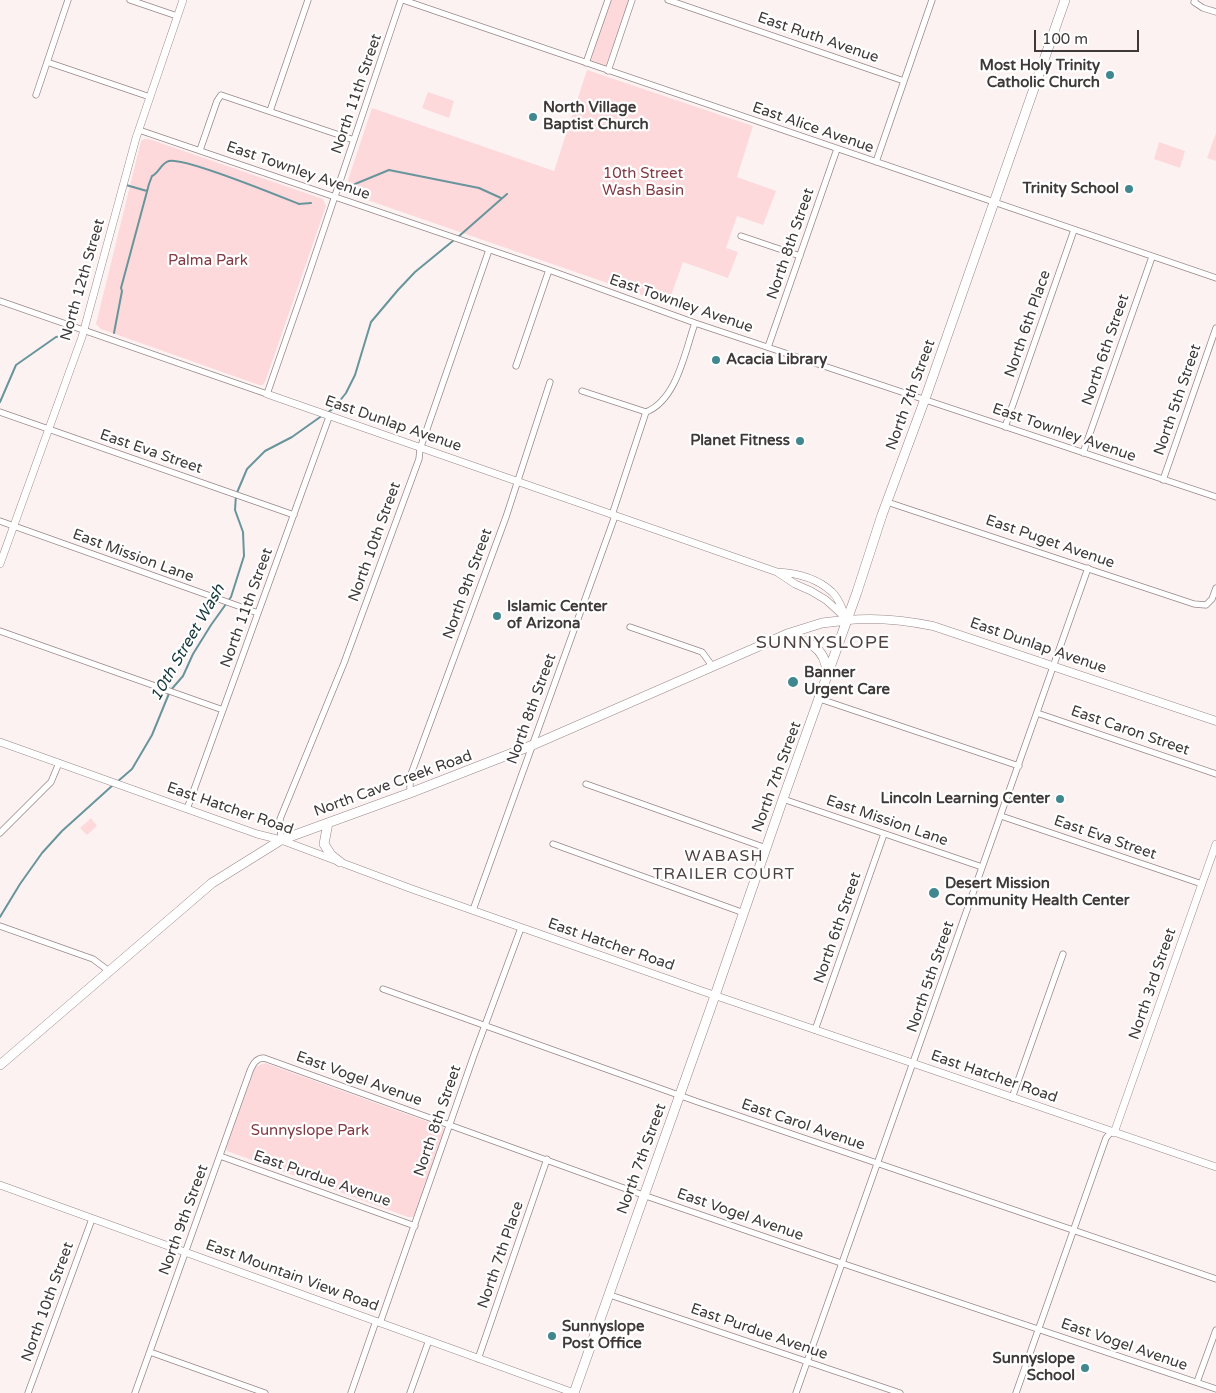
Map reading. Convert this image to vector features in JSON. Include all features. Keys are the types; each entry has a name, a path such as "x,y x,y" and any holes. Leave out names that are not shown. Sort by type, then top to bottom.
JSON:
{"main road":[{"name":"North 7th Street","path":"574,1393 783,799 827,680 887,502 925,399 1063,1"},
{"name":"East Dunlap Avenue","path":"848,620 888,618 933,626 1216,721"},
{"name":"North Cave Creek Road","path":"0,1065 212,882 281,840 410,793 533,745 773,639 804,628 848,620"},
{"path":"773,639 797,639 811,643 818,648 826,666 827,680"},
{"path":"328,823 324,844 330,855 340,862"}],"street":[{"path":"36,95 68,0"},
{"path":"130,0 177,16"},
{"name":"North 12th Street","path":"0,564 84,330 139,130 182,0"},
{"path":"270,111 308,0"},
{"name":"East Alice Avenue","path":"402,0 1216,278"},
{"name":"North 11th Street","path":"267,394 402,0"},
{"path":"586,63 608,0"},
{"path":"608,71 632,0"},
{"name":"East Ruth Avenue","path":"668,0 904,81"},
{"path":"876,162 931,0"},
{"path":"1195,1 1203,8 1216,12"},
{"path":"47,62 150,97"},
{"path":"200,150 217,101 221,95 354,140"},
{"name":"East Townley Avenue","path":"139,130 549,270 695,323 1216,497"},
{"name":"North 8th Street","path":"768,347 837,149"},
{"name":"North 6th Place","path":"1005,427 1074,230"},
{"path":"741,236 800,256"},
{"name":"North 10th Street","path":"281,840 280,818 344,663 420,459 420,449 489,250"},
{"name":"North 6th Street","path":"1083,453 1152,256"},
{"path":"516,366 549,270"},
{"name":"East Dunlap Avenue","path":"0,301 777,572 826,600 848,620"},
{"path":"582,391 646,412 654,409 668,396 678,374 695,323"},
{"name":"North 5th Street","path":"1163,480 1216,328"},
{"name":"North 9th Street","path":"410,793 410,777 506,517 550,382"},
{"name":"East Eva Street","path":"0,412 294,515"},
{"name":"North 8th Street","path":"473,910 613,515 646,412"},
{"name":"North 11th Street","path":"187,809 329,417"},
{"name":"East Puget Avenue","path":"887,502 1194,604 1206,605 1212,599 1216,588"},
{"name":"East Mission Lane","path":"0,521 258,613"},
{"name":"North 5th Street","path":"796,1393 1088,568"},
{"path":"630,627 702,652 713,667"},
{"path":"0,631 223,710"},
{"path":"820,699 1019,766"},
{"name":"East Caron Street","path":"1037,713 1216,774"},
{"name":"East Hatcher Road","path":"0,742 257,834 281,840 521,928 715,996 1216,1167"},
{"path":"0,833 51,782 59,763"},
{"path":"586,784 766,848"},
{"name":"East Mission Lane","path":"783,799 982,867"},
{"name":"East Eva Street","path":"1001,816 1202,884"},
{"name":"North 6th Street","path":"815,1030 884,834"},
{"path":"553,844 744,913"},
{"name":"North 3rd Street","path":"1016,1393 1106,1138 1113,1132 1216,844"},
{"path":"0,926 94,960 109,971"},
{"name":"North 8th Street","path":"351,1393 415,1226 521,928"},
{"path":"1012,1098 1063,954"},
{"name":"East Carol Avenue","path":"383,989 878,1164 1216,1279"},
{"name":"North 9th Street","path":"135,1393 250,1071 253,1064 259,1058"},
{"name":"East Vogel Avenue","path":"259,1058 269,1059 643,1195 1216,1389"},
{"name":"East Purdue Avenue","path":"220,1156 415,1226"},
{"name":"North 7th Place","path":"478,1359 547,1160"},
{"name":"East Mountain View Road","path":"1,1188 574,1393"},
{"name":"North 10th Street","path":"28,1393 92,1219"},
{"name":"East Purdue Avenue","path":"610,1295 900,1393"},
{"path":"1198,1382 1216,1330"},
{"path":"410,1393 428,1340"},
{"path":"150,1352 265,1393"}],"green space":[{"path":"611,0 629,0 606,67 590,62"},
{"name":"10th Street Wash Basin","path":"587,70 753,126 737,177 776,191 763,225 737,216 726,248 738,252 728,278 683,262 668,304 344,192 372,108 554,171"},
{"path":"428,92 454,101 449,118 422,108"},
{"path":"1216,133 1216,161 1207,158"},
{"name":"Palma Park","path":"149,139 323,199 326,206 263,385 101,329 96,324 141,141"},
{"path":"1159,142 1185,151 1180,168 1154,159"},
{"path":"91,818 97,826 87,835 80,828"},
{"name":"Sunnyslope Park","path":"265,1063 442,1127 445,1130 413,1217 408,1217 227,1151 226,1147 255,1067"}],"waterway":[{"path":"114,333 121,288 149,184 152,176 166,162 178,161 193,165 299,204 311,203"},
{"name":"10th Street Wash","path":"355,184 389,170 479,188 501,198"},
{"path":"126,185 147,191"},
{"name":"10th Street Wash","path":"458,237 507,194"},
{"name":"10th Street Wash","path":"327,413 334,408 346,393 355,375 371,322 415,272 454,240"},
{"path":"0,402 16,365 56,337 68,335"},
{"name":"10th Street Wash","path":"117,782 132,769 152,735 170,691 183,676 193,654 231,597 244,556 243,532 235,510 236,495 247,469 265,451 292,437 323,415"},
{"name":"10th Street Wash","path":"0,917 42,853 62,831 113,785"}],"place":[{"name":"Most Holy Trinity Catholic Church","path":"1110,75"},
{"name":"North Village Baptist Church","path":"533,117"},
{"name":"Trinity School","path":"1129,189"},
{"name":"Acacia Library","path":"716,360"},
{"name":"Planet Fitness","path":"800,441"},
{"name":"Islamic Center of Arizona","path":"497,616"},
{"name":"Banner Urgent Care","path":"793,682"},
{"name":"Lincoln Learning Center","path":"1060,799"},
{"name":"Desert Mission Community Health Center","path":"934,893"},
{"name":"Sunnyslope Post Office","path":"552,1336"},
{"name":"Sunnyslope School","path":"1085,1368"}],"district":[{"name":"SUNNYSLOPE","path":"823,643"},
{"name":"WABASH TRAILER COURT","path":"724,866"}]}
